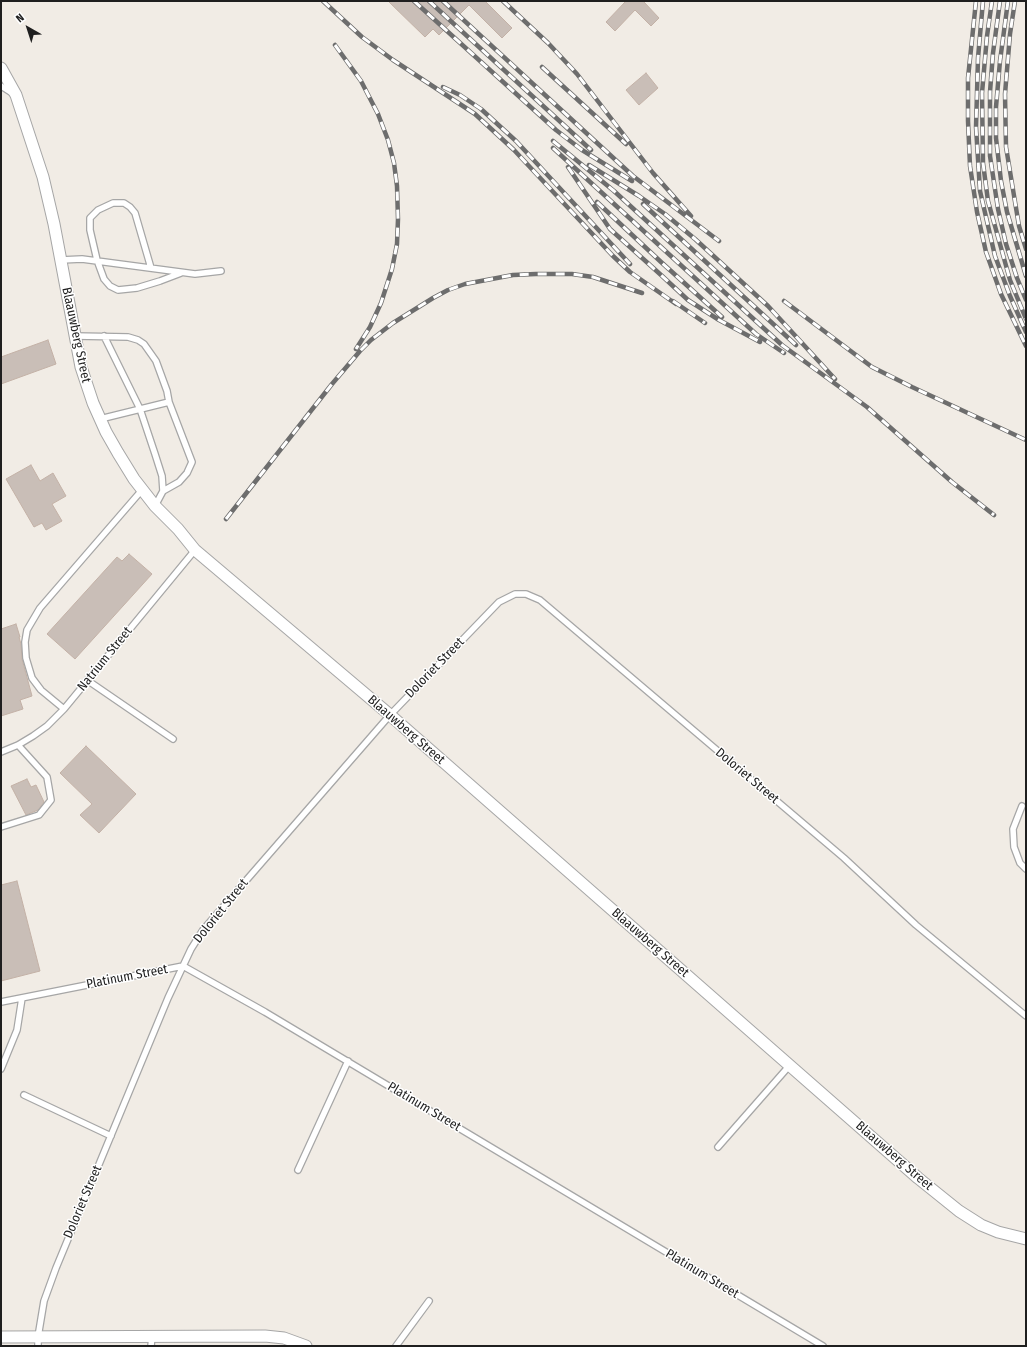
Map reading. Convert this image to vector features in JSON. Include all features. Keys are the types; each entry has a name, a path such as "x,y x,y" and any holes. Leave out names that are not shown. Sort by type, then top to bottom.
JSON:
{"street":[{"name":"Blaauwberg Street","path":"1,68 16,95 43,177 61,260 74,336 81,367 93,403 118,454 142,490 155,506 178,529 194,550 390,715 918,1178 959,1211 981,1225 998,1232 1026,1239"},
{"path":"1,1337 38,1342 152,1341 265,1336 284,1338 306,1346"}],"lane":[{"path":"1,86 16,95"},
{"path":"151,268 135,213 124,203 113,203 98,210 90,218 90,230 97,260 104,279 110,286 118,290 137,288 181,273"},
{"path":"61,260 97,260 195,274 220,271"},
{"path":"74,336 128,337 138,340 144,344 156,361 161,372 169,402 192,462 187,473 179,482 163,491"},
{"path":"104,336 140,409 162,476 163,491 155,506"},
{"path":"100,419 169,402"},
{"path":"64,709 41,690 32,678 26,658 25,642 27,630 40,608 142,490"},
{"name":"Natrium Street","path":"1,752 18,745 47,726 64,709 194,550"},
{"name":"Doloriet Street","path":"38,1342 44,1301 56,1268 183,966 191,949 203,930 390,715 499,602 515,594 526,594 540,600 844,858 916,925 1026,1016"},
{"path":"87,680 173,739"},
{"path":"1,827 39,815 51,800 47,777 18,745"},
{"path":"1022,806 1013,829 1013,835 1014,847 1020,863 1026,869"},
{"name":"Platinum Street","path":"1,1002 183,966 348,1061 823,1346"},
{"path":"1,1069 16,1030 22,998"},
{"path":"298,1170 348,1061"},
{"path":"718,1147 790,1065"},
{"path":"24,1096 111,1136"},
{"path":"396,1346 430,1301"}],"building":[{"path":"388,1 485,1 512,28 502,38 469,5 439,35 433,29 425,37"},
{"path":"626,1 645,1 644,2 659,18 651,26 635,10 615,31 606,22"},
{"path":"646,73 658,88 639,105 626,90"},
{"path":"48,340 56,364 1,384 1,357"},
{"path":"31,465 40,481 53,473 66,496 52,504 62,521 46,530 42,523 34,527 6,479"},
{"path":"129,554 152,574 75,659 47,634 117,557 122,561"},
{"path":"16,624 20,637 22,659 32,696 20,700 23,709 1,716 1,629"},
{"path":"86,746 136,794 99,833 80,815 92,804 60,773"},
{"path":"27,779 31,787 36,785 44,802 38,810 26,815 11,786"},
{"path":"17,881 40,971 1,981 1,885"}],"railway":[{"path":"323,1 362,37 393,60 475,114 514,150 613,256 630,272 676,304"},
{"path":"414,1 556,130 582,150 632,181"},
{"path":"429,1 591,150"},
{"path":"443,1 633,176 719,241"},
{"path":"503,1 548,43 577,74 653,173 691,216"},
{"path":"976,1 968,78 970,166 977,212 986,252 1001,294 1026,346"},
{"path":"983,1 978,58 976,127 980,191 995,256 1010,296 1026,332"},
{"path":"992,1 982,93 983,163 988,201 1010,280 1026,319"},
{"path":"1000,1 993,53 990,92 990,156 998,209 1006,244 1026,300"},
{"path":"1008,1 1000,61 996,107 996,138 1001,181 1007,212 1026,276"},
{"path":"1015,1 1010,34 1005,94 1006,147 1019,226 1026,249"},
{"path":"335,45 361,81 378,114 388,140 394,163 397,186 397,244 392,269 381,303 370,327 356,349"},
{"path":"542,67 626,144"},
{"path":"443,87 460,95 481,109 516,141 630,264"},
{"path":"553,141 614,191 782,345 867,407 952,482 994,515"},
{"path":"553,148 756,334 784,353"},
{"path":"589,165 665,214 695,239 768,306 835,379"},
{"path":"568,167 610,229 688,300 719,320 760,342"},
{"path":"597,202 722,317"},
{"path":"643,204 796,345"},
{"path":"226,519 332,384 360,351 371,340 393,323 433,298 448,290 465,284 513,275 536,274 572,274 593,277 642,293"},
{"path":"673,301 705,323"},
{"path":"784,301 872,367 1026,440"}]}
